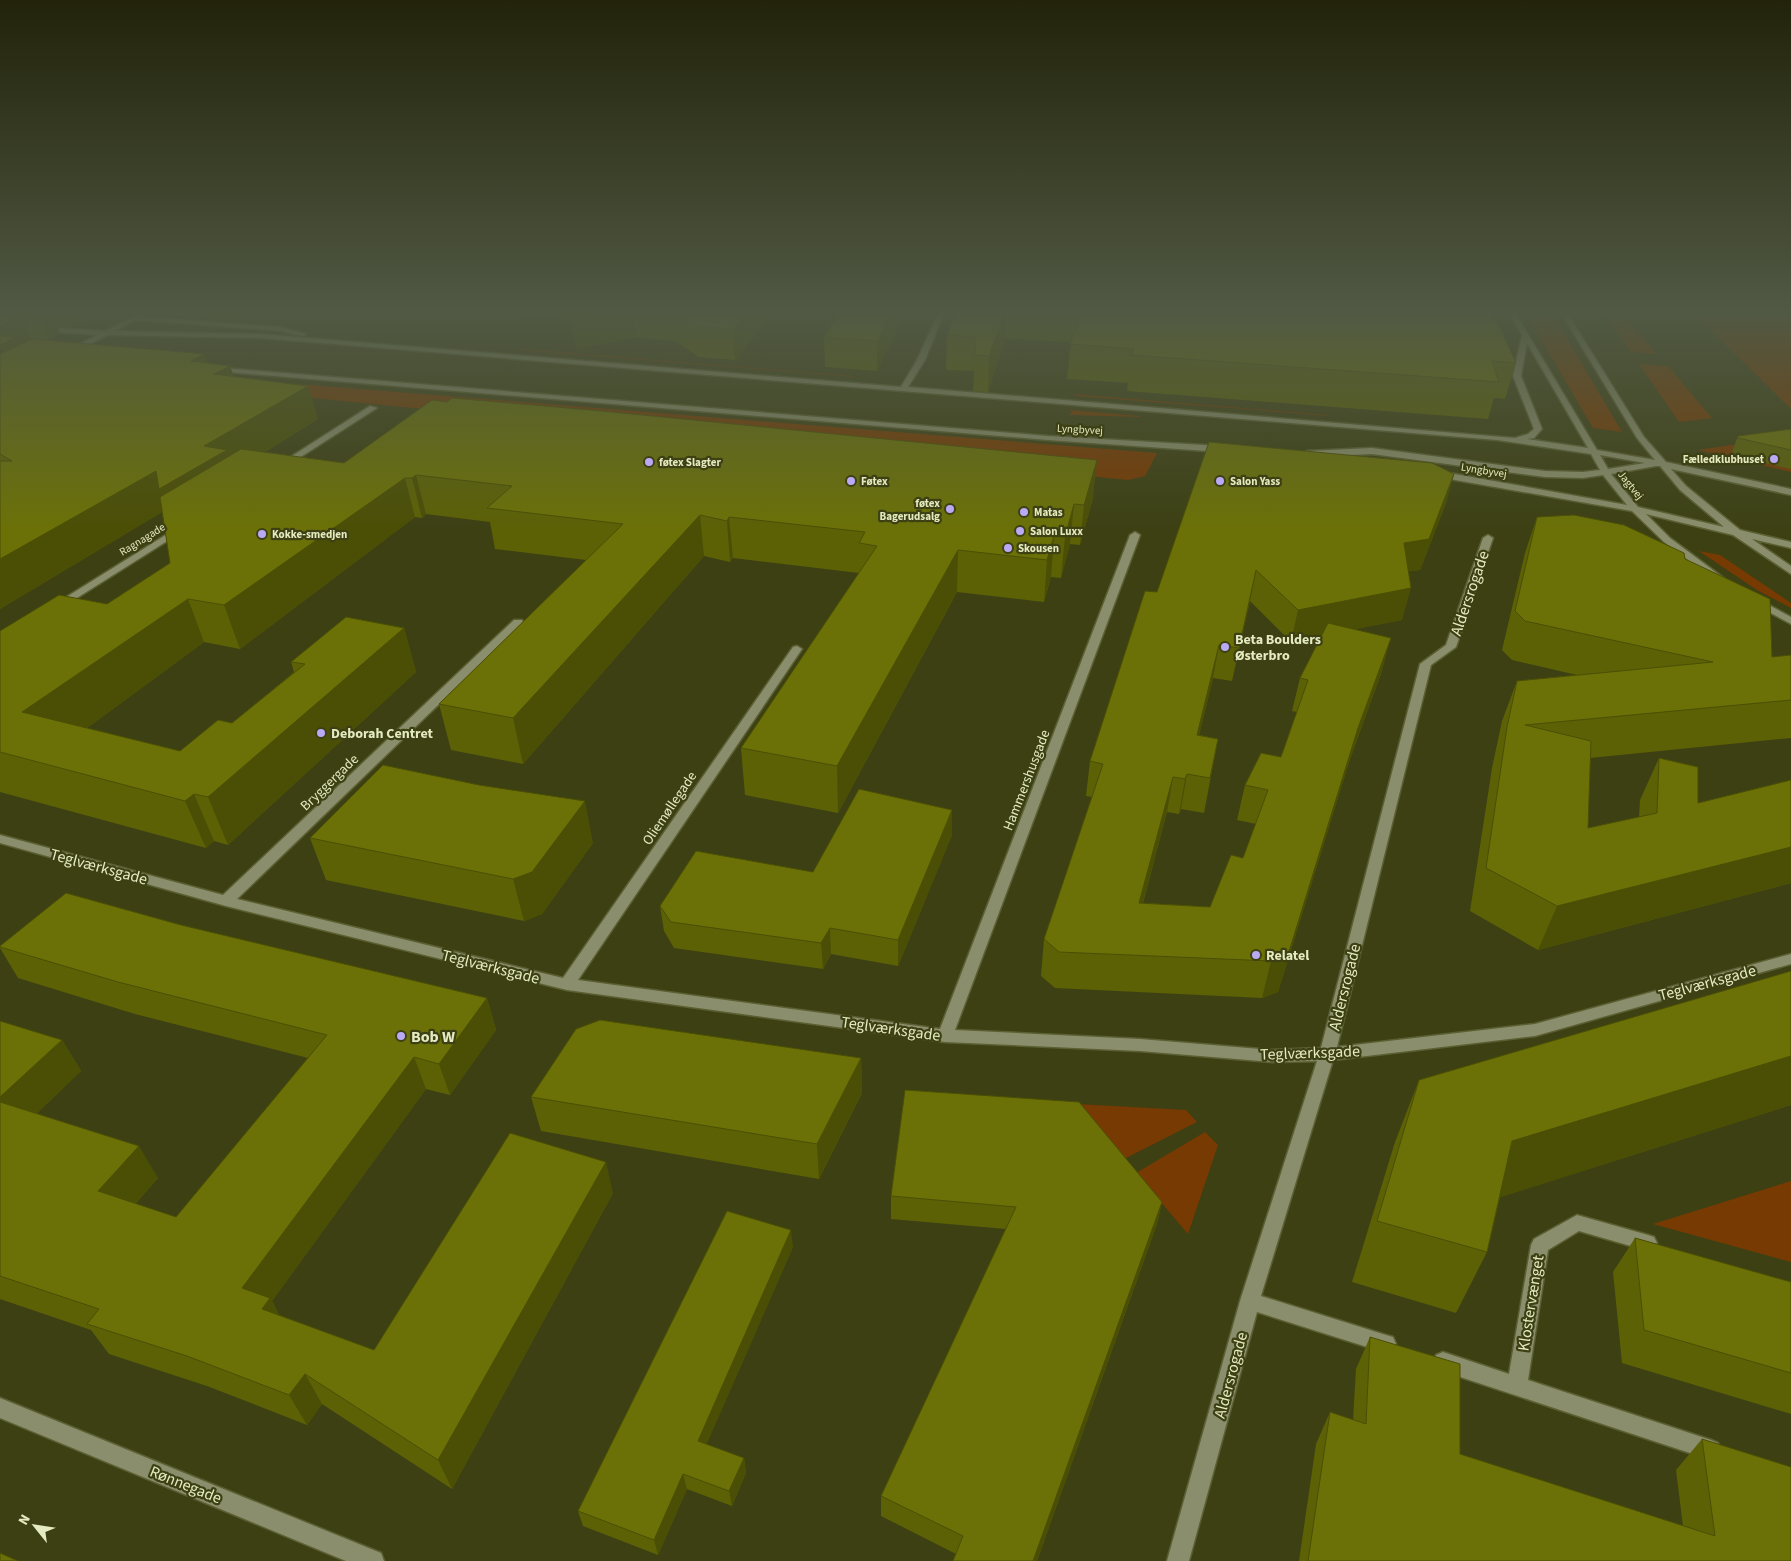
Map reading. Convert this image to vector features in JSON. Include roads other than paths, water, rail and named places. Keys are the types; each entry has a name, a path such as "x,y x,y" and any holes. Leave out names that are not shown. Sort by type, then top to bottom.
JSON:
{"street":[{"name":"Lyngbyvej","path":"391,384 1048,438 1232,450"},
{"name":"Lyngbyvej","path":"840,384 1512,440 1592,451 1662,464 1791,492"},
{"path":"903,389 906,384"},
{"path":"1512,440 1531,436 1538,429 1520,384"},
{"name":"Jagtvej","path":"1555,384 1605,472 1635,509 1667,540 1727,585"},
{"path":"1608,384 1641,438 1683,488 1736,532 1791,571"},
{"path":"276,469 373,408"},
{"path":"1346,462 1296,456 1372,451 1545,474 1583,475 1662,464"},
{"name":"Lyngbyvej","path":"1425,472 1635,509 1791,545"},
{"name":"Ragnagade","path":"51,610 185,526"},
{"name":"Hammershusgade","path":"944,1036 1135,535"},
{"name":"Aldersrogade","path":"1178,1561 1250,1300 1328,1054 1426,664 1450,647 1488,538"},
{"path":"1743,594 1791,621"},
{"name":"Bryggergade","path":"226,901 518,622"},
{"name":"Oliemøllegade","path":"567,984 797,649"},
{"name":"Teglværksgade","path":"0,839 226,901 567,984 944,1036 1140,1045 1272,1056 1328,1054 1535,1030 1791,960"},
{"name":"Klostervænget","path":"1517,1386 1540,1245 1577,1223 1660,1247"},
{"path":"1250,1300 1725,1455"},
{"name":"Rønnegade","path":"0,1408 372,1561"}],"place":[{"name":"Fælledklubhuset","path":"1774,459"},
{"name":"føtex Slagter","path":"649,462"},
{"name":"Føtex","path":"851,481"},
{"name":"Salon Yass","path":"1220,481"},
{"name":"føtex Bagerudsalg","path":"950,509"},
{"name":"Matas","path":"1024,512"},
{"name":"Salon Luxx","path":"1020,531"},
{"name":"Kokke-smedjen","path":"262,534"},
{"name":"Skousen","path":"1008,548"},
{"name":"Beta Boulders Østerbro","path":"1225,647"},
{"name":"Deborah Centret","path":"321,733"},
{"name":"Relatel","path":"1256,955"},
{"name":"Bob W","path":"401,1036"}]}
